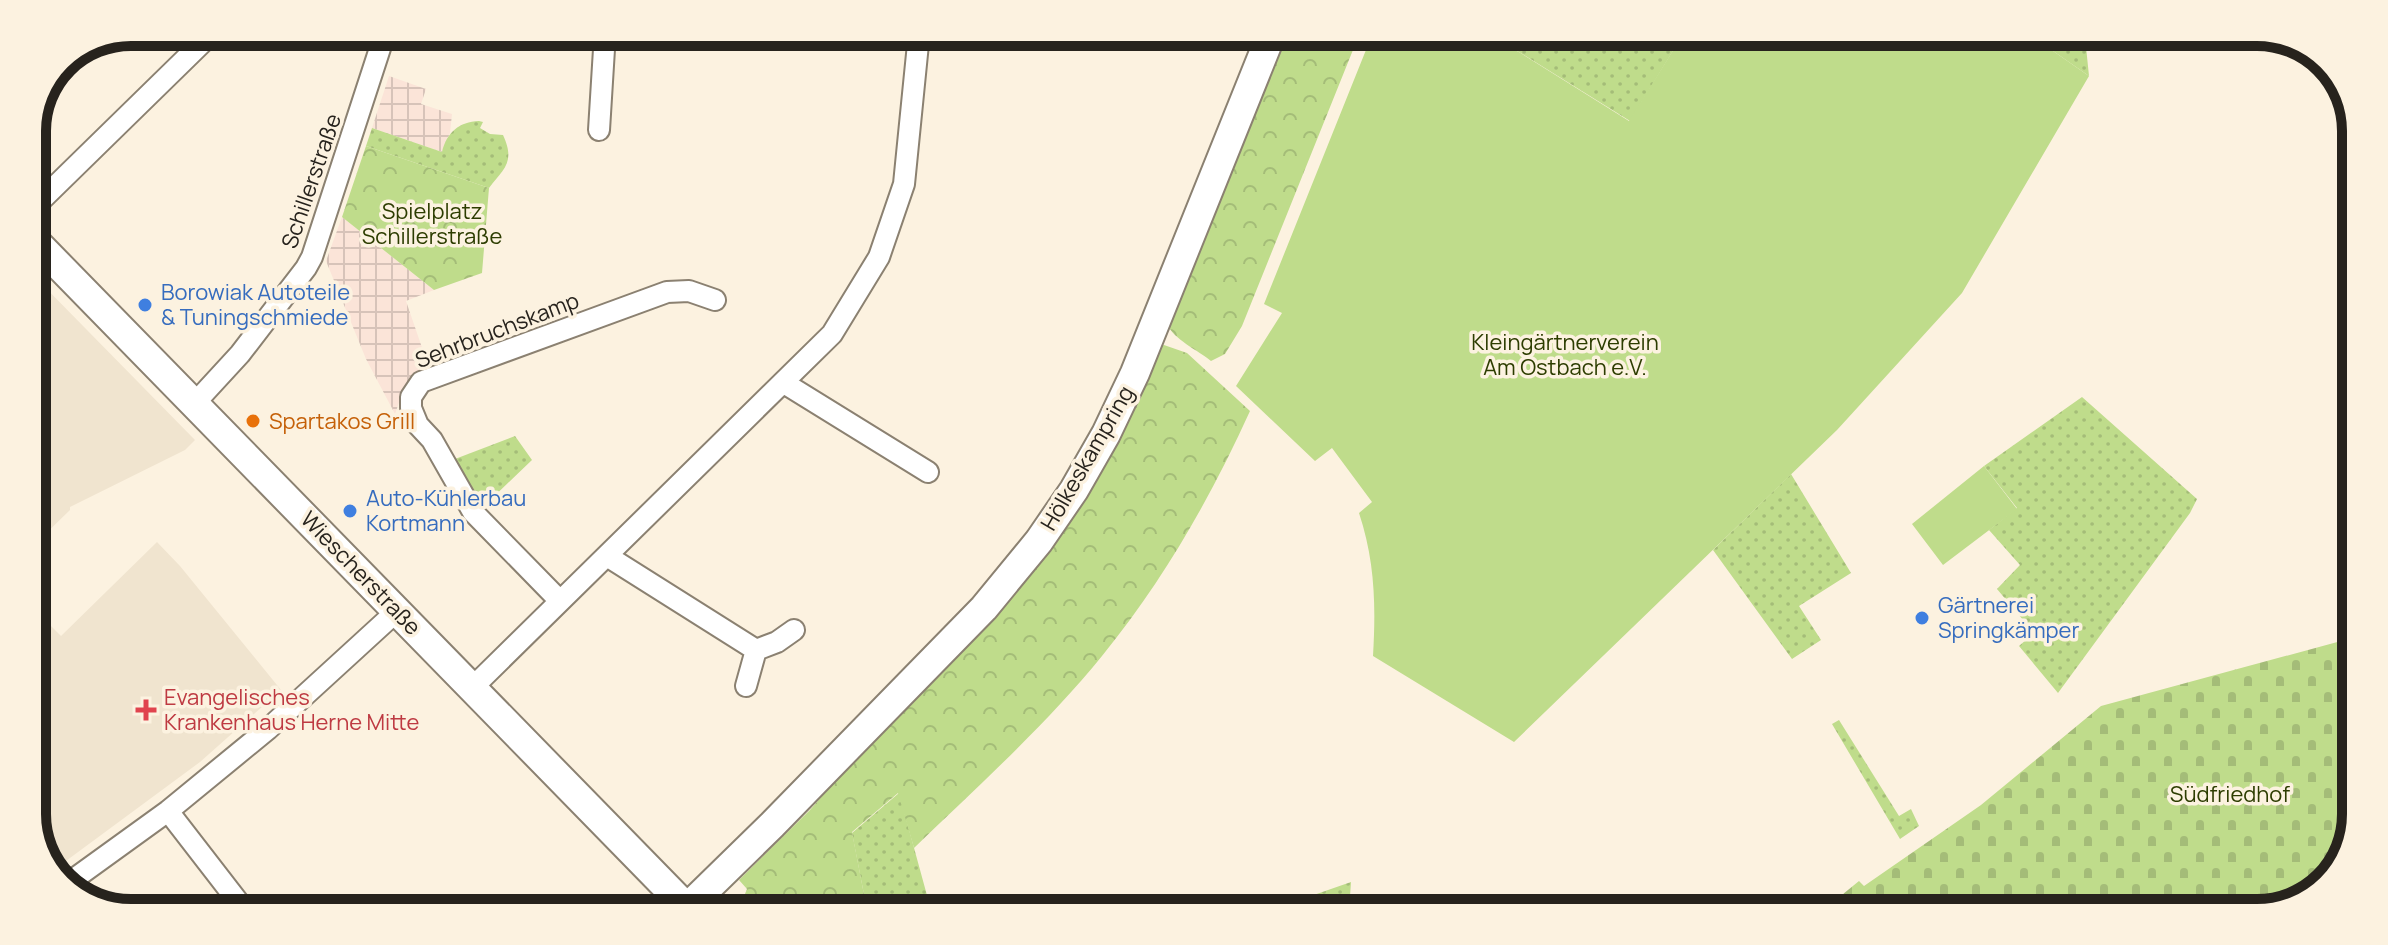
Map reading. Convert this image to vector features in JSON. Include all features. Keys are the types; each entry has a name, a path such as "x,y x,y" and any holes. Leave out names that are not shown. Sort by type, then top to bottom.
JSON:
{"main road":[{"name":"Hölkeskampring","path":"697,899 984,608 1039,541 1074,490 1106,434 1135,373 1267,46"},
{"name":"Wiescherstraße","path":"46,252 677,899"}],"street":[{"path":"46,195 199,46"},
{"name":"Schillerstraße","path":"194,404 240,354 312,257 381,46"},
{"path":"599,130 604,46"},
{"path":"473,687 832,334 879,257 904,184 918,46"},
{"name":"Sehrbruchskamp","path":"560,601 473,512 432,440 418,425 411,408 415,387 434,377 667,292 689,291 715,300"},
{"path":"784,383 928,472"},
{"path":"607,556 756,650"},
{"path":"75,878 168,811 268,729 397,611"},
{"path":"756,650 777,642 794,630"},
{"path":"746,686 756,650"},
{"path":"168,811 236,899"}],"shaded area":[{"path":"389,76 426,89 421,104 452,114 450,133 442,152 372,128"},
{"path":"342,217 434,290 406,301 429,368 414,373 404,388 395,414 366,359 326,261"},
{"path":"46,288 195,440 185,450 70,507 46,533"},
{"name":"Evangelisches Krankenhaus Herne Mitte","path":"157,542 281,690 200,762 62,864 51,841 46,819 46,621 61,636"}],"green space":[{"path":"1282,46 1355,46 1242,326 1225,354 1211,361 1180,339 1168,325"},
{"name":"Kleingärtnerverein Am Ostbach e.V.","path":"1368,46 1505,46 1629,121 1676,46 2046,46 2089,76 1962,293 1837,430 1514,742 1373,656 1373,584 1359,513 1372,502 1332,448 1315,461 1236,386 1282,313 1264,304"},
{"path":"1505,46 1676,46 1630,121"},
{"path":"2046,46 2086,46 2089,76"},
{"path":"483,122 480,128 490,134 503,135 507,145 506,165 489,188 366,146 372,128 442,152 455,129 465,123"},
{"name":"Spielplatz Schillerstraße","path":"366,146 489,188 482,273 434,290 342,217"},
{"path":"1160,346 1187,353 1250,411 1219,476 1184,538 1124,628 1058,706 914,848 898,793 852,832 865,899 743,899 747,889 739,880 810,810 870,740 968,644 1029,576 1066,526"},
{"path":"2082,397 2197,499 2190,513 2058,693 2019,646 2034,633 1997,589 2020,565 1989,530 2017,508 1984,466"},
{"path":"515,436 532,460 483,507 455,459"},
{"path":"1984,466 2017,509 1943,565 1912,524"},
{"path":"1791,474 1851,573 1799,606 1821,640 1792,659 1713,550"},
{"name":"Südfriedhof","path":"2342,641 2342,814 2337,841 2328,861 2299,888 2257,899 1837,899 1859,881 1864,886 1981,805 2101,706"},
{"path":"1839,720 1899,816 1911,809 1919,826 1900,839 1832,724"},
{"path":"899,793 928,899 865,899 852,833"},
{"path":"1351,882 1350,899 1302,899"}],"place":[{"name":"Borowiak Autoteile & Tuningschmiede","path":"145,305"},
{"name":"Spartakos Grill","path":"253,421"},
{"name":"Auto-Kühlerbau Kortmann","path":"350,511"},
{"name":"Gärtnerei Springkämper","path":"1922,618"},
{"name":"Evangelisches Krankenhaus Herne Mitte","path":"146,710"}]}
